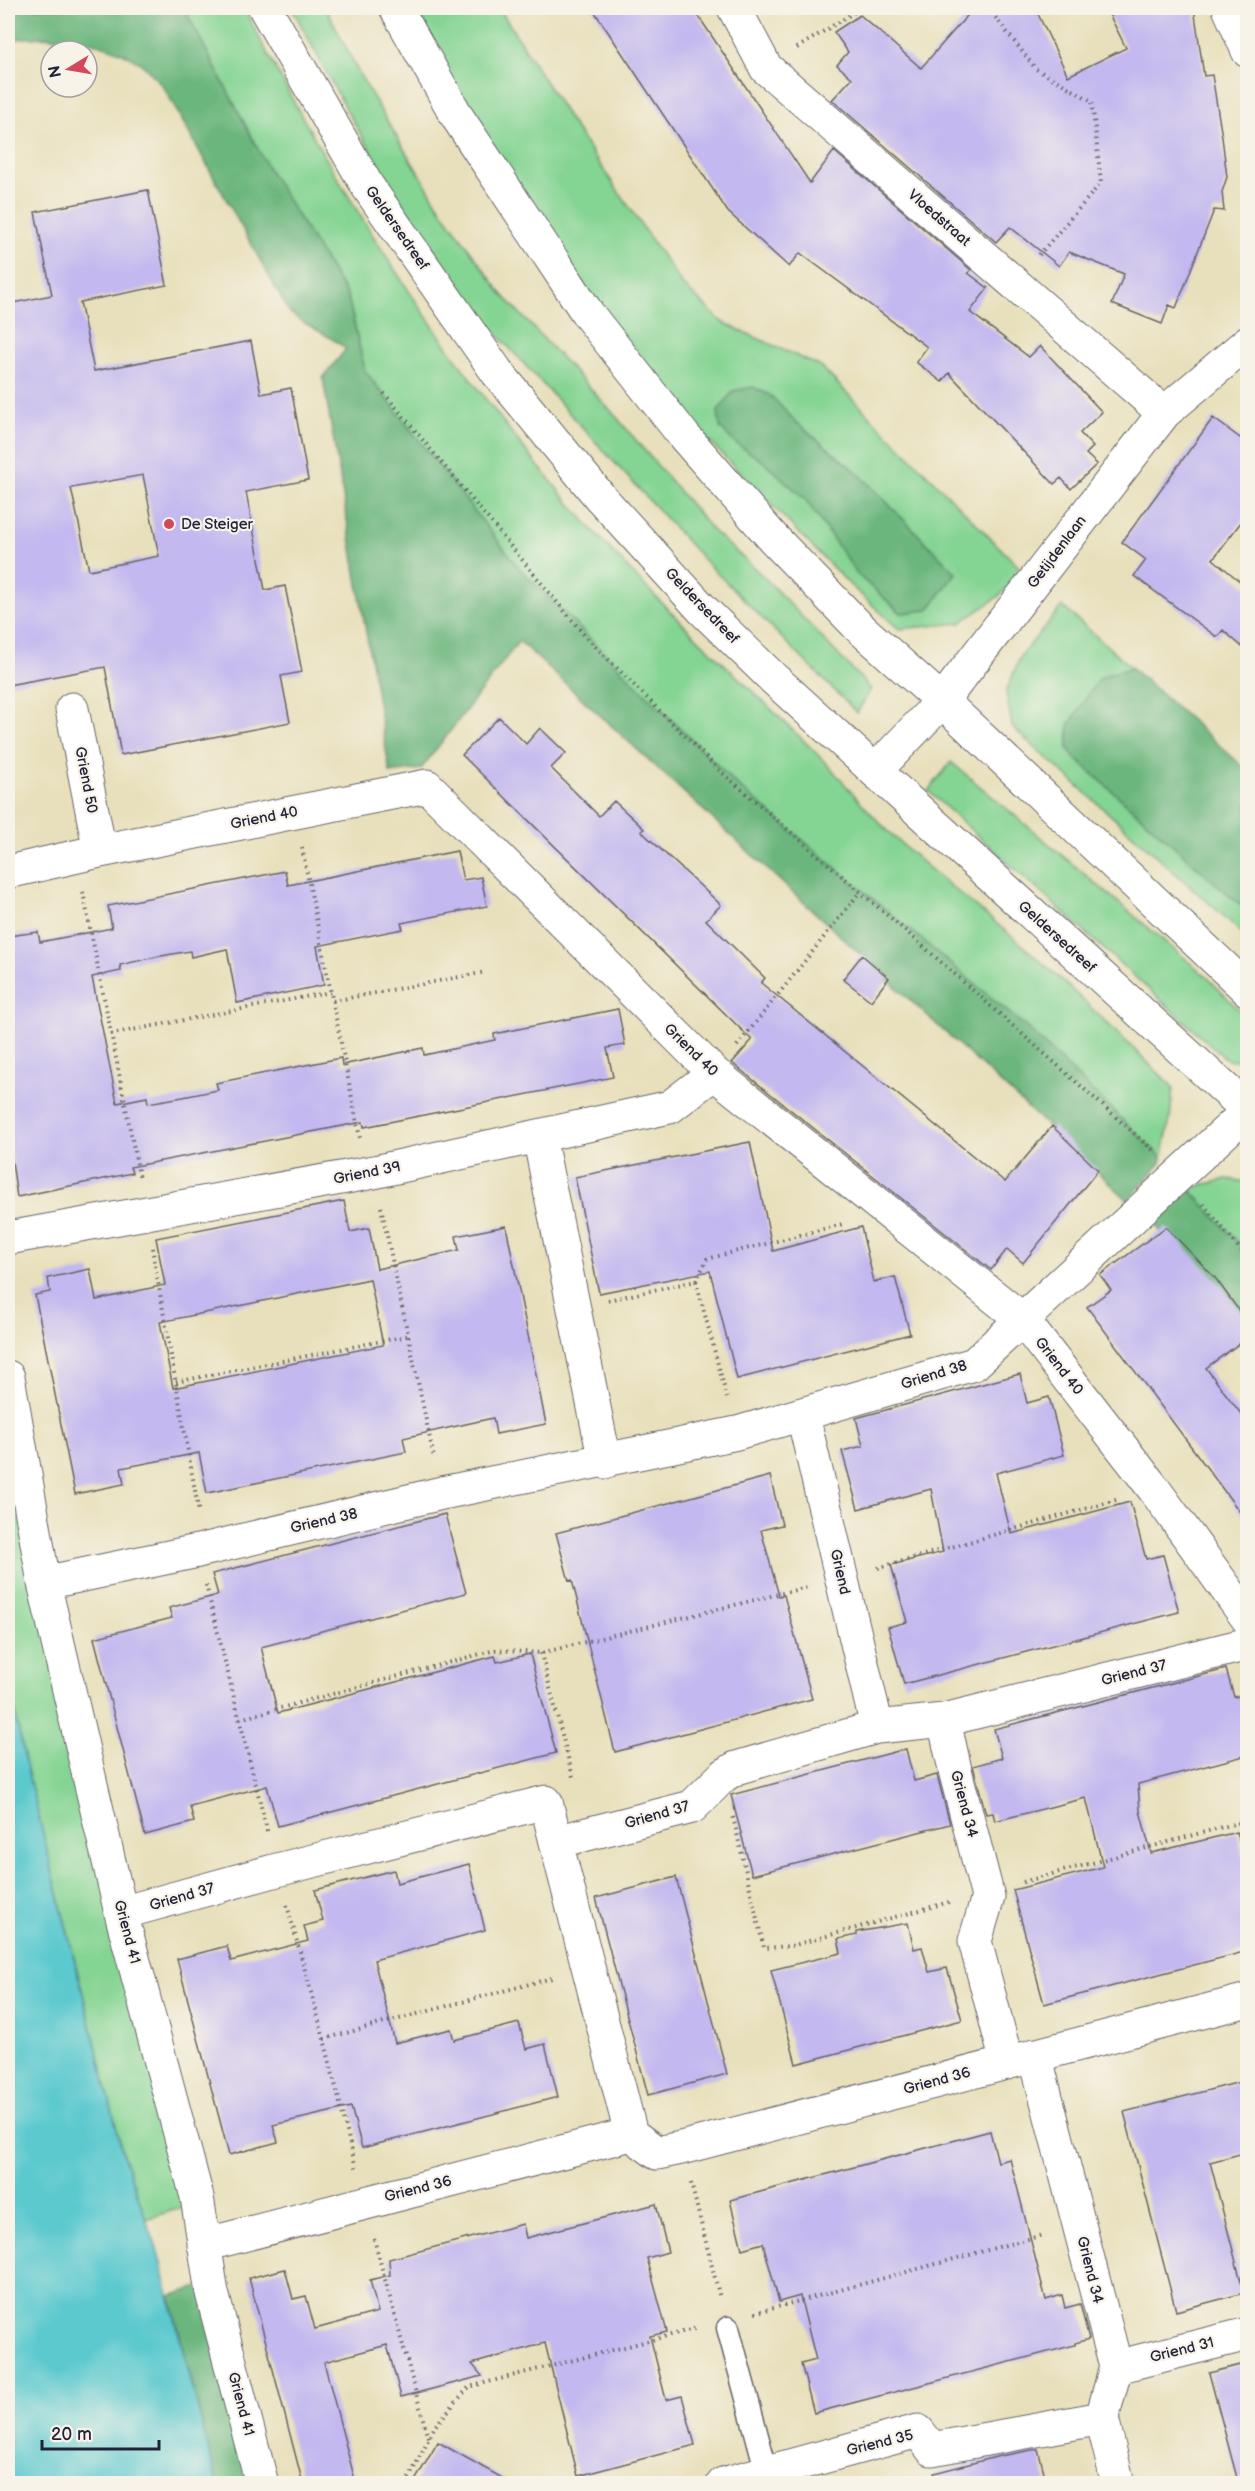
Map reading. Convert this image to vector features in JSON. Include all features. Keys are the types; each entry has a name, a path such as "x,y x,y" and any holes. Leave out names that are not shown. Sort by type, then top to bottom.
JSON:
{"street":[{"name":"Geldersedreef","path":"265,8 368,187 497,372 600,498 703,610 875,771 1248,1111"},
{"path":"396,8 458,118 588,314 662,408 773,538 859,627 942,701 1248,990"},
{"name":"Vloedstraat","path":"734,8 766,68 1164,413"},
{"path":"1229,8 1248,51"},
{"name":"Getijdenlaan","path":"875,771 942,701 1164,413 1248,342"},
{"name":"Griend 50","path":"72,709 100,851"},
{"name":"Griend 40","path":"8,873 100,851 427,786 714,1074 1022,1319 1154,1489 1248,1619"},
{"name":"Griend 39","path":"8,1238 371,1172 670,1107 714,1074"},
{"name":"Griend 38","path":"44,1583 198,1551 442,1493 605,1462 737,1433 803,1416 974,1364 1248,1111"},
{"path":"539,1136 605,1462"},
{"name":"Griend 41","path":"8,1377 44,1583 121,1913 197,2197 212,2293 262,2484"},
{"name":"Griend","path":"803,1416 877,1727"},
{"name":"Griend 37","path":"121,1913 277,1870 546,1802 556,1842 692,1807 723,1776 736,1768 877,1727 944,1720 1248,1644"},
{"name":"Griend 34","path":"944,1720 988,1897 975,1941 1021,2059 1116,2367"},
{"path":"556,1842 632,2134"},
{"name":"Griend 36","path":"204,2245 632,2134 657,2153 681,2148 1248,2000"},
{"name":"Griend 31","path":"1116,2367 1248,2334"},
{"path":"1116,2367 1101,2418 1118,2484"},
{"name":"Griend 35","path":"723,2484 745,2476 767,2473 918,2431 932,2449 1101,2418"}],"lane":[{"path":"728,2328 767,2473"}],"path":[{"path":"766,68 861,8"},
{"path":"988,8 1036,69 1092,101 1101,183 1014,284"},
{"path":"384,393 586,637 718,769 1120,1119 1179,1174 1248,1260"},
{"path":"295,812 331,992 442,1493"},
{"path":"714,1074 860,892"},
{"path":"333,1001 486,972"},
{"path":"111,1034 331,992"},
{"path":"737,1433 696,1281 706,1260 886,1212"},
{"path":"573,1308 696,1281"},
{"path":"176,1382 406,1336"},
{"path":"240,1719 495,1650 541,1653 841,1578 1154,1489"},
{"path":"198,1551 277,1870 324,2039 364,2203 429,2441"},
{"path":"541,1653 574,1779"},
{"path":"723,1776 764,1948 791,1946 1248,1820"},
{"path":"324,2039 588,1968"},
{"path":"681,2148 728,2328"}],"green space":[{"path":"8,8 184,8 269,170 348,297 365,371 519,568 738,786 1026,1027 1162,1158 1161,1163 1128,1200 519,641 421,769 390,773 323,378 346,349 289,312 164,88 145,67 115,50 99,44 99,39 43,37 8,40"},
{"path":"184,8 244,8 318,145 401,279 445,344 540,468 617,557 671,613 820,757 889,832 925,865 1019,942 1089,1005 1173,1087 1170,1119 1162,1158 1026,1027 738,786 519,568 365,371 348,297 269,170"},
{"path":"292,8 326,8 361,77 405,151 444,214 501,293 613,413 713,531 762,575 871,689 857,713 703,559 493,330 461,289 400,200 348,113"},
{"path":"399,8 499,8 573,125 681,283 722,322 821,367 1023,571 998,597 960,623 899,629 850,585 698,430 611,326","holes":["770,395 796,422 858,473 956,573 928,610 901,613 858,575 806,500 764,462 734,442"]},
{"path":"753,387 770,395 796,422 858,473 956,573 928,610 901,613 858,575 806,500 764,462 734,442 720,428 718,411 733,391"},
{"path":"1062,606 1132,668 1106,675 1073,756 1247,911 1247,937 1012,727 1006,692 1020,657"},
{"path":"1132,668 1247,770 1247,911 1073,756 1068,748 1069,725 1098,680 1106,675"},
{"path":"951,762 1207,977 1247,1018 1247,1051 1240,1059 1230,1061 1224,1057 928,791"},
{"path":"1227,1179 1247,1182 1247,1252 1191,1191 1198,1186"},
{"path":"1191,1191 1247,1252 1247,1337 1153,1222"},
{"path":"8,1438 187,2206 146,2219 123,2154 28,1774 8,1681"},
{"path":"206,2285 254,2483 217,2483 170,2296"}],"water":[{"path":"8,1681 28,1774 123,2154 158,2252 217,2483 8,2483"}],"building":[{"path":"592,8 693,8 810,183 834,151 971,270 968,273 988,288 970,312 1029,357 1040,346 1102,412 1080,433 1093,447 1086,454 1097,464 1071,489 1061,478 1054,484 949,373 942,382 916,362 927,347 800,253 789,267 728,212"},
{"path":"974,8 1035,8 1068,76 1126,48 1106,8 1194,8 1204,76 1212,75 1222,137 1227,177 1222,192 1224,211 1214,210 1176,308 1169,305 1162,324 1112,304 1124,274 1069,252 1059,266 1010,227 996,242 832,100 852,78 837,65 848,52 834,32 860,15 921,68"},
{"path":"148,190 167,285 80,302 94,371 251,341 261,394 291,388 308,480 246,492 265,590 285,586 302,672 281,676 290,722 121,755 105,667 8,685 8,304 52,295 35,212","holes":["143,475 159,556 89,570 71,488"]},
{"path":"1213,418 1248,444 1248,513 1213,559 1248,588 1248,652 1223,630 1217,637 1134,576 1146,560 1122,542"},
{"path":"499,717 526,744 540,728 566,753 551,768 599,816 614,801 644,829 641,831 721,905 706,920 765,978 761,983 1005,1182 1052,1126 1098,1170 1023,1263 1007,1249 991,1270 732,1063 752,1040 462,755"},
{"path":"457,851 463,880 481,877 487,906 401,923 403,929 317,946 324,985 237,1003 227,949 191,957 190,951 155,957 120,965 121,971 92,977 117,1103 147,1097 148,1103 218,1090 216,1083 341,1058 342,1065 423,1048 424,1055 495,1040 494,1034 618,1009 625,1045 607,1048 613,1077 364,1127 363,1122 130,1167 132,1173 17,1197 8,1133 8,936 38,932 40,942 112,928 108,906 285,871 288,885"},
{"path":"862,955 889,978 871,1001 843,979"},
{"path":"750,1142 773,1251 861,1227 874,1282 895,1277 910,1334 737,1379 710,1271 599,1293 575,1177"},
{"path":"344,1201 350,1232 369,1228 377,1269 459,1250 456,1236 506,1226 546,1424 496,1434 493,1418 403,1438 406,1452 207,1493 199,1453 121,1468 124,1484 75,1494 35,1295 50,1292 48,1278 90,1269 96,1300 165,1285 156,1238","holes":["370,1279 383,1345 173,1388 160,1322"]},
{"path":"1166,1227 1216,1279 1248,1323 1248,1337 1206,1368 1248,1423 1248,1523 1087,1307 1111,1290 1100,1275"},
{"path":"1020,1374 1027,1403 1049,1397 1064,1455 996,1473 1011,1534 1130,1502 1146,1559 1163,1555 1179,1612 904,1684 888,1627 907,1622 891,1565 943,1552 931,1489 858,1509 842,1451 863,1446 856,1418"},
{"path":"770,1476 782,1525 761,1530 779,1596 784,1595 812,1699 615,1752 572,1580 569,1581 556,1533"},
{"path":"445,1514 466,1593 261,1647 278,1713 495,1656 497,1662 530,1654 556,1753 278,1826 267,1786 190,1806 194,1822 145,1835 94,1638 172,1618 169,1608 218,1595 212,1574"},
{"path":"1226,1669 1234,1697 1248,1694 1248,1755 1138,1784 1140,1811 1151,1853 1237,1832 1248,1878 1248,1951 1044,2004 1013,1890 1103,1867 1086,1798 995,1821 993,1813 986,1814 973,1766 1002,1758 994,1729"},
{"path":"906,1749 914,1781 937,1775 950,1824 752,1875 731,1795"},
{"path":"469,1864 485,1930 374,1960 395,2043 451,2029 454,2040 519,2023 526,2049 545,2044 558,2097 362,2148 351,2107 273,2125 278,2142 229,2155 177,1959 227,1946 231,1961 308,1941 304,1926 323,1921 315,1890 394,1870 397,1883"},
{"path":"676,1877 727,2074 648,2095 596,1898"},
{"path":"908,1923 914,1949 922,1947 929,1972 947,1968 962,2020 796,2064 771,1970 841,1953 838,1939 857,1935 857,1932"},
{"path":"1248,2080 1248,2152 1210,2162 1244,2293 1176,2311 1124,2112"},
{"path":"990,2131 998,2162 1010,2159 1046,2300 1062,2295 1065,2308 1080,2304 1089,2339 1075,2343 1075,2345 814,2413 801,2364 816,2360 800,2296 779,2302 763,2243 742,2249 730,2200"},
{"path":"656,2204 668,2252 647,2258 667,2332 650,2336 666,2400 682,2396 695,2445 578,2476 545,2343 472,2364 482,2376 401,2397 387,2345 324,2362 356,2484 303,2484 249,2278 285,2269 293,2299 306,2296 315,2329 378,2312 370,2280 390,2275 389,2259 523,2224 526,2238"},
{"path":"1248,2363 1248,2477 1237,2478 1209,2373"},
{"path":"438,2442 513,2484 413,2484"},
{"path":"1038,2449 1047,2484 936,2484 934,2473"}],"place":[{"name":"De Steiger","path":"169,524"}]}
